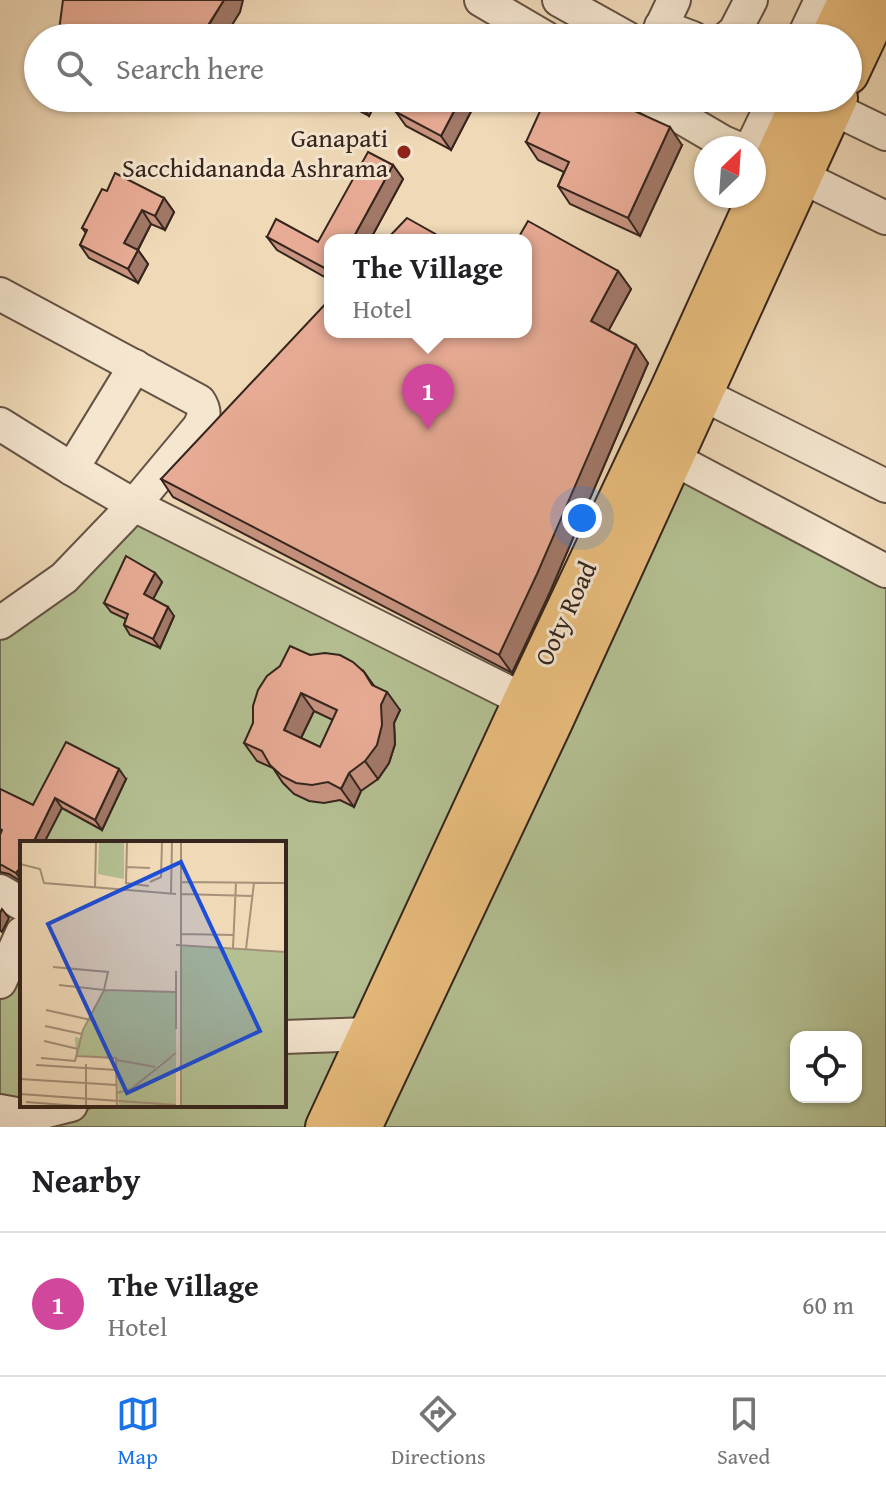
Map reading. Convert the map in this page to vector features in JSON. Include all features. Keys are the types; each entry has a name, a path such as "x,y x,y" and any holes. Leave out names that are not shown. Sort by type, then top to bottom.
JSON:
{"main road":[{"path":"838,24 849,0"},
{"name":"Ooty Road","path":"862,37 883,0"},
{"name":"Ooty Road","path":"766,155 811,112"},
{"name":"Ooty Road","path":"361,1127 552,722 659,450 745,208"},
{"name":"Ooty Road","path":"326,1127 524,700 659,450 702,394 750,208"}],"street":[{"path":"481,0 522,24"},
{"path":"559,0 602,24"},
{"path":"739,24 751,0"},
{"path":"810,24 821,0"},
{"path":"672,112 713,136"},
{"path":"766,143 772,112"},
{"path":"855,112 886,134"},
{"path":"766,159 886,218"},
{"path":"0,294 199,401 204,412 199,427 134,505 64,578 0,623"},
{"path":"72,469 135,366"},
{"path":"702,394 886,486"},
{"path":"0,424 134,505 524,700"},
{"path":"659,450 886,571"},
{"path":"0,891 20,903"},
{"path":"1,976 20,937"},
{"path":"286,1037 369,1034"},
{"path":"0,1111 27,1116 63,1107"}],"green space":[{"path":"672,458 886,575 886,1127 355,1127"},
{"path":"131,509 524,700 369,1034 286,1037 286,841 20,841 20,904 0,890 0,621"},
{"path":"20,936 20,1106 0,1111 0,978"},
{"path":"365,1043 326,1127 34,1127 94,1107 286,1107 286,1046"}],"building":[{"path":"63,0 224,0 209,24 60,24"},
{"path":"396,112 454,112 441,136"},
{"path":"540,112 637,112 670,127 628,218 558,186 569,162 526,142"},
{"path":"368,152 393,165 355,234 324,234 324,268 267,237 276,219 318,242"},
{"path":"115,173 164,198 155,216 142,210 124,243 138,250 128,269 80,245 87,230 82,228 102,189 107,191"},
{"path":"407,218 435,234 392,234"},
{"path":"528,221 618,271 591,321 636,345 499,655 161,479 324,305 324,338 532,338 532,234 520,234"},
{"path":"126,556 155,573 144,594 168,607 153,639 124,625 128,614 104,603"},
{"path":"290,646 310,655 340,655 364,672 372,685 387,692 381,705 382,725 377,745 365,761 349,773 341,789 328,782 312,785 296,783 270,765 262,751 244,743 253,723 253,706 258,690 267,676 280,666","holes":["301,693 337,710 320,747 284,730"]},
{"path":"66,742 119,769 95,820 55,798 34,841 20,841 20,868 16,873 0,864 0,789 33,805"}],"place":[{"name":"Ganapati Sacchidananda Ashrama","path":"404,152"},
{"name":"The Village","path":"428,430"}]}
